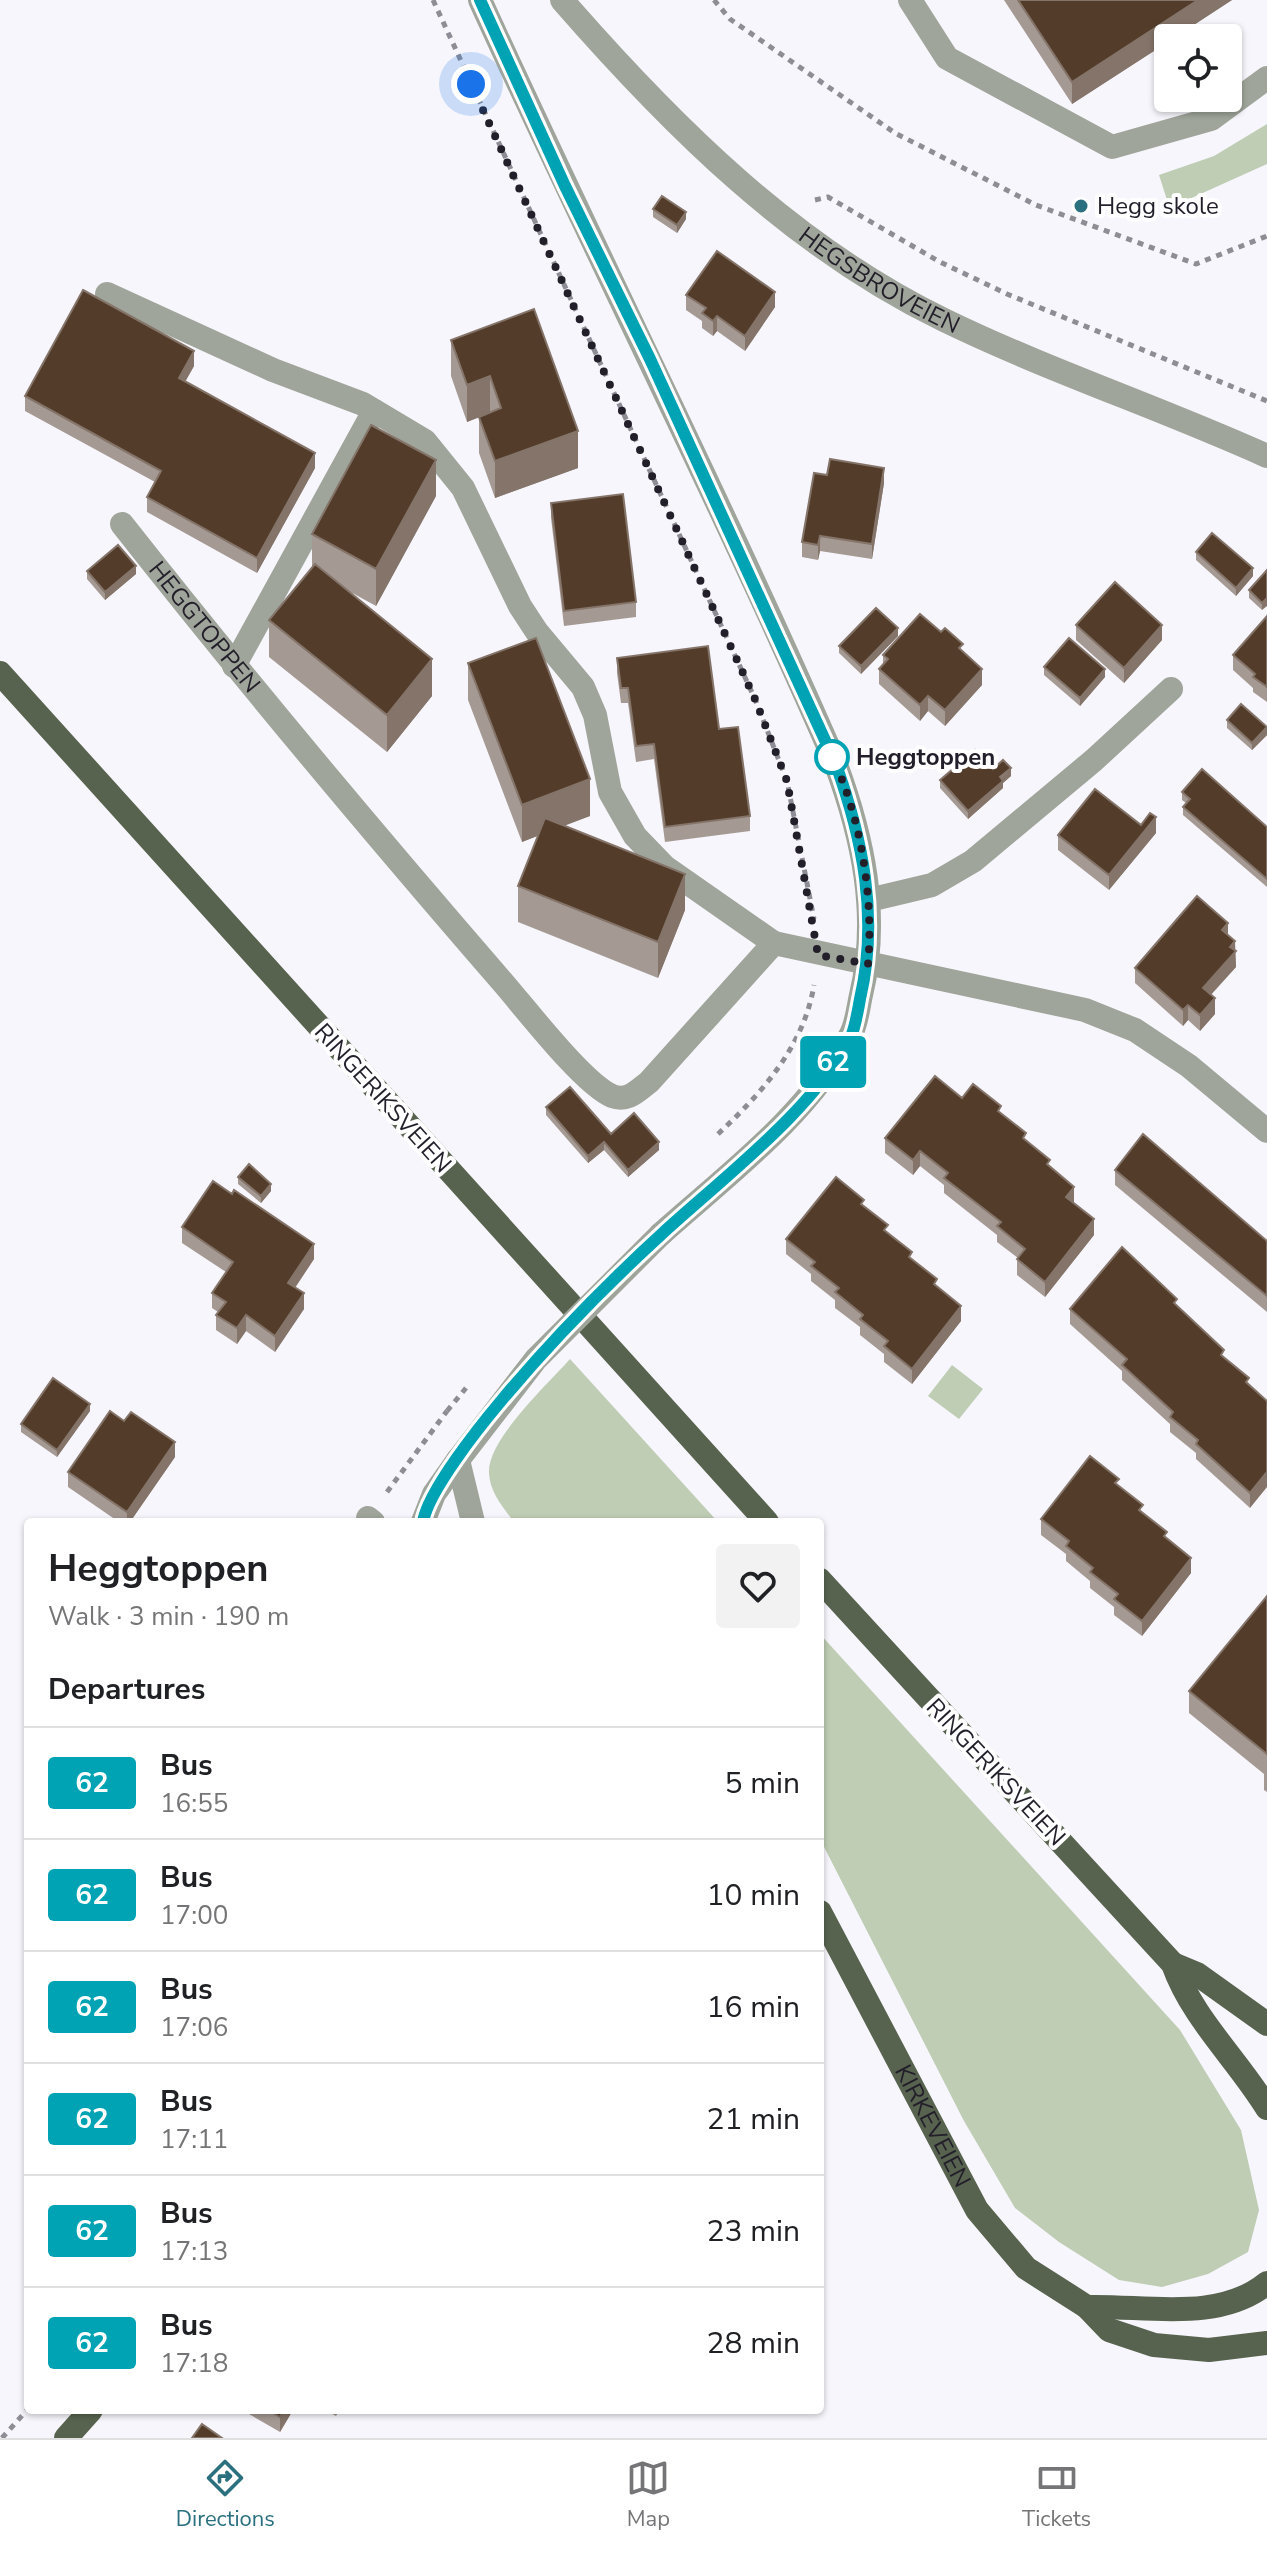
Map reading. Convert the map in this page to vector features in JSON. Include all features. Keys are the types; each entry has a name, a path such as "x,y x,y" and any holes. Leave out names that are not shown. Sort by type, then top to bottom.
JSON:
{"main road":[{"name":"RINGERIKSVEIEN","path":"0,673 763,1518"},
{"name":"RINGERIKSVEIEN","path":"824,1584 1173,1964 1183,1993 1246,2073 1267,2108"},
{"name":"KIRKEVEIEN","path":"824,1920 977,2210 1026,2268 1087,2307 1109,2330 1154,2345 1209,2350 1267,2343"},
{"name":"RINGERIKSVEIEN","path":"1173,1964 1197,1974 1267,2024"},
{"path":"1087,2307 1199,2309 1228,2303 1267,2283"},
{"path":"66,2438 87,2414"}],"street":[{"path":"425,1518 434,1494 536,1359 661,1234 787,1120 825,1075 852,1033 868,964 869,900 850,803 823,735 480,0"},
{"name":"HEGSBROVEIEN","path":"562,0 624,70 723,168 796,229 873,280 942,319 1031,360 1183,418 1267,456"},
{"path":"910,0 947,58 1112,147 1211,119 1267,78"},
{"path":"107,294 273,370 374,411 425,441 463,488 520,606 537,632 583,687 595,715 610,792 635,836 665,867 774,943 818,955 1085,1010 1135,1030 1189,1066 1267,1131"},
{"path":"234,666 374,411"},
{"name":"HEGGTOPPEN","path":"122,524 234,666 529,1013 594,1084 609,1095 622,1099 649,1082 774,943"},
{"path":"869,900 932,885 973,861 1094,760 1171,689"},
{"path":"458,1460 472,1518"}],"path":[{"path":"433,0 755,699 787,781 818,955 811,1005 773,1077 715,1137"},
{"path":"714,0 730,19 895,133 1036,205 1196,264 1267,236"},
{"path":"828,197 940,262 1007,294 1267,401"},
{"path":"371,1518 447,1411"},
{"path":"2,2438 24,2413"}],"green space":[{"path":"1267,124 1267,164 1176,205 1167,200 1159,175 1214,156"},
{"path":"570,1359 714,1518 511,1518 492,1487 489,1473 498,1445 520,1413"},
{"path":"952,1365 983,1389 959,1419 928,1396"},
{"path":"824,1638 1180,2030 1241,2130 1259,2210 1248,2252 1208,2274 1162,2287 1119,2280 1059,2242 1015,2208 964,2121 824,1847"}],"building":[{"path":"1018,0 1198,0 1161,24 1154,24 1154,29 1072,82"},
{"path":"662,196 686,212 677,225 653,209"},
{"path":"717,251 775,292 745,336 717,316 713,321 702,313 706,308 686,295"},
{"path":"83,290 194,351 179,378 315,453 257,558 147,497 161,471 25,396"},
{"path":"534,309 578,431 495,461 479,417 501,408 490,376 467,385 451,340"},
{"path":"371,425 436,460 376,569 312,534"},
{"path":"830,459 884,468 872,544 820,536 818,545 802,542 814,473 827,475"},
{"path":"623,494 636,602 564,611 551,503"},
{"path":"1212,533 1253,568 1236,588 1196,552"},
{"path":"118,545 136,566 105,592 87,571"},
{"path":"315,564 432,659 387,715 269,620"},
{"path":"1267,570 1267,598 1262,603 1249,590"},
{"path":"1115,582 1162,625 1124,668 1076,625"},
{"path":"876,608 898,628 861,666 839,646"},
{"path":"920,614 941,632 945,628 963,644 959,648 982,669 945,710 928,696 920,705 879,669 888,659 883,655"},
{"path":"1267,616 1267,687 1233,655"},
{"path":"536,638 590,779 522,805 468,663"},
{"path":"1069,638 1105,669 1080,698 1044,667"},
{"path":"708,646 719,729 738,727 750,816 665,827 654,744 636,746 628,688 621,688 617,658"},
{"path":"1241,704 1267,727 1252,743 1227,720"},
{"path":"975,750 993,769 1003,760 1011,768 1000,777 1003,781 968,811 940,780"},
{"path":"1202,769 1267,827 1267,879 1183,807 1190,799 1182,792"},
{"path":"1095,789 1141,825 1150,813 1156,817 1109,875 1058,835"},
{"path":"545,818 685,874 658,942 518,886"},
{"path":"1197,896 1228,923 1222,930 1235,941 1230,947 1236,951 1203,988 1215,998 1200,1015 1188,1005 1183,1010 1135,968"},
{"path":"935,1076 962,1098 973,1084 1001,1106 998,1111 1026,1133 1023,1138 1050,1160 1047,1164 1074,1187 1066,1197 1094,1219 1045,1282 1017,1259 1025,1249 997,1226 1001,1222 944,1178 948,1173 920,1151 913,1160 885,1138"},
{"path":"570,1087 611,1134 634,1113 659,1142 628,1170 604,1142 588,1156 546,1107"},
{"path":"1143,1134 1267,1241 1267,1296 1115,1170"},
{"path":"249,1164 271,1184 261,1196 238,1177"},
{"path":"836,1177 864,1200 861,1204 888,1225 884,1230 912,1252 909,1257 937,1279 934,1284 961,1306 912,1369 884,1346 888,1341 860,1319 863,1315 835,1292 839,1288 811,1266 815,1262 786,1239"},
{"path":"213,1181 232,1194 234,1190 314,1244 288,1283 304,1293 275,1336 246,1315 237,1328 216,1315 226,1302 212,1293 233,1262 182,1227"},
{"path":"1122,1247 1177,1299 1174,1303 1224,1350 1221,1355 1249,1378 1246,1382 1267,1401 1267,1472 1250,1493 1196,1444 1198,1440 1170,1417 1173,1412 1122,1365 1127,1359 1070,1309"},
{"path":"53,1378 90,1404 57,1450 21,1424"},
{"path":"110,1411 124,1421 131,1412 175,1442 127,1512 68,1472"},
{"path":"1090,1456 1119,1479 1115,1483 1143,1505 1139,1510 1167,1532 1164,1536 1191,1558 1142,1621 1114,1599 1118,1594 1090,1572 1093,1568 1066,1546 1069,1541 1041,1519"},
{"path":"1267,1596 1267,1754 1189,1691"},
{"path":"202,2424 222,2438 192,2438"}],"bus line":[{"name":"62","path":"423,1518 434,1494 484,1421 565,1327 661,1234 787,1120 825,1075 852,1033 868,964 871,932 869,900 850,803 835,762 788,654 480,0"}],"place":[{"name":"Hegg skole","path":"1081,206"},
{"name":"Heggtoppen","path":"832,757"}],"route":[{"path":"471,84 755,699 787,781 818,955 868,964 871,932 869,900 850,803 832,757"}]}
